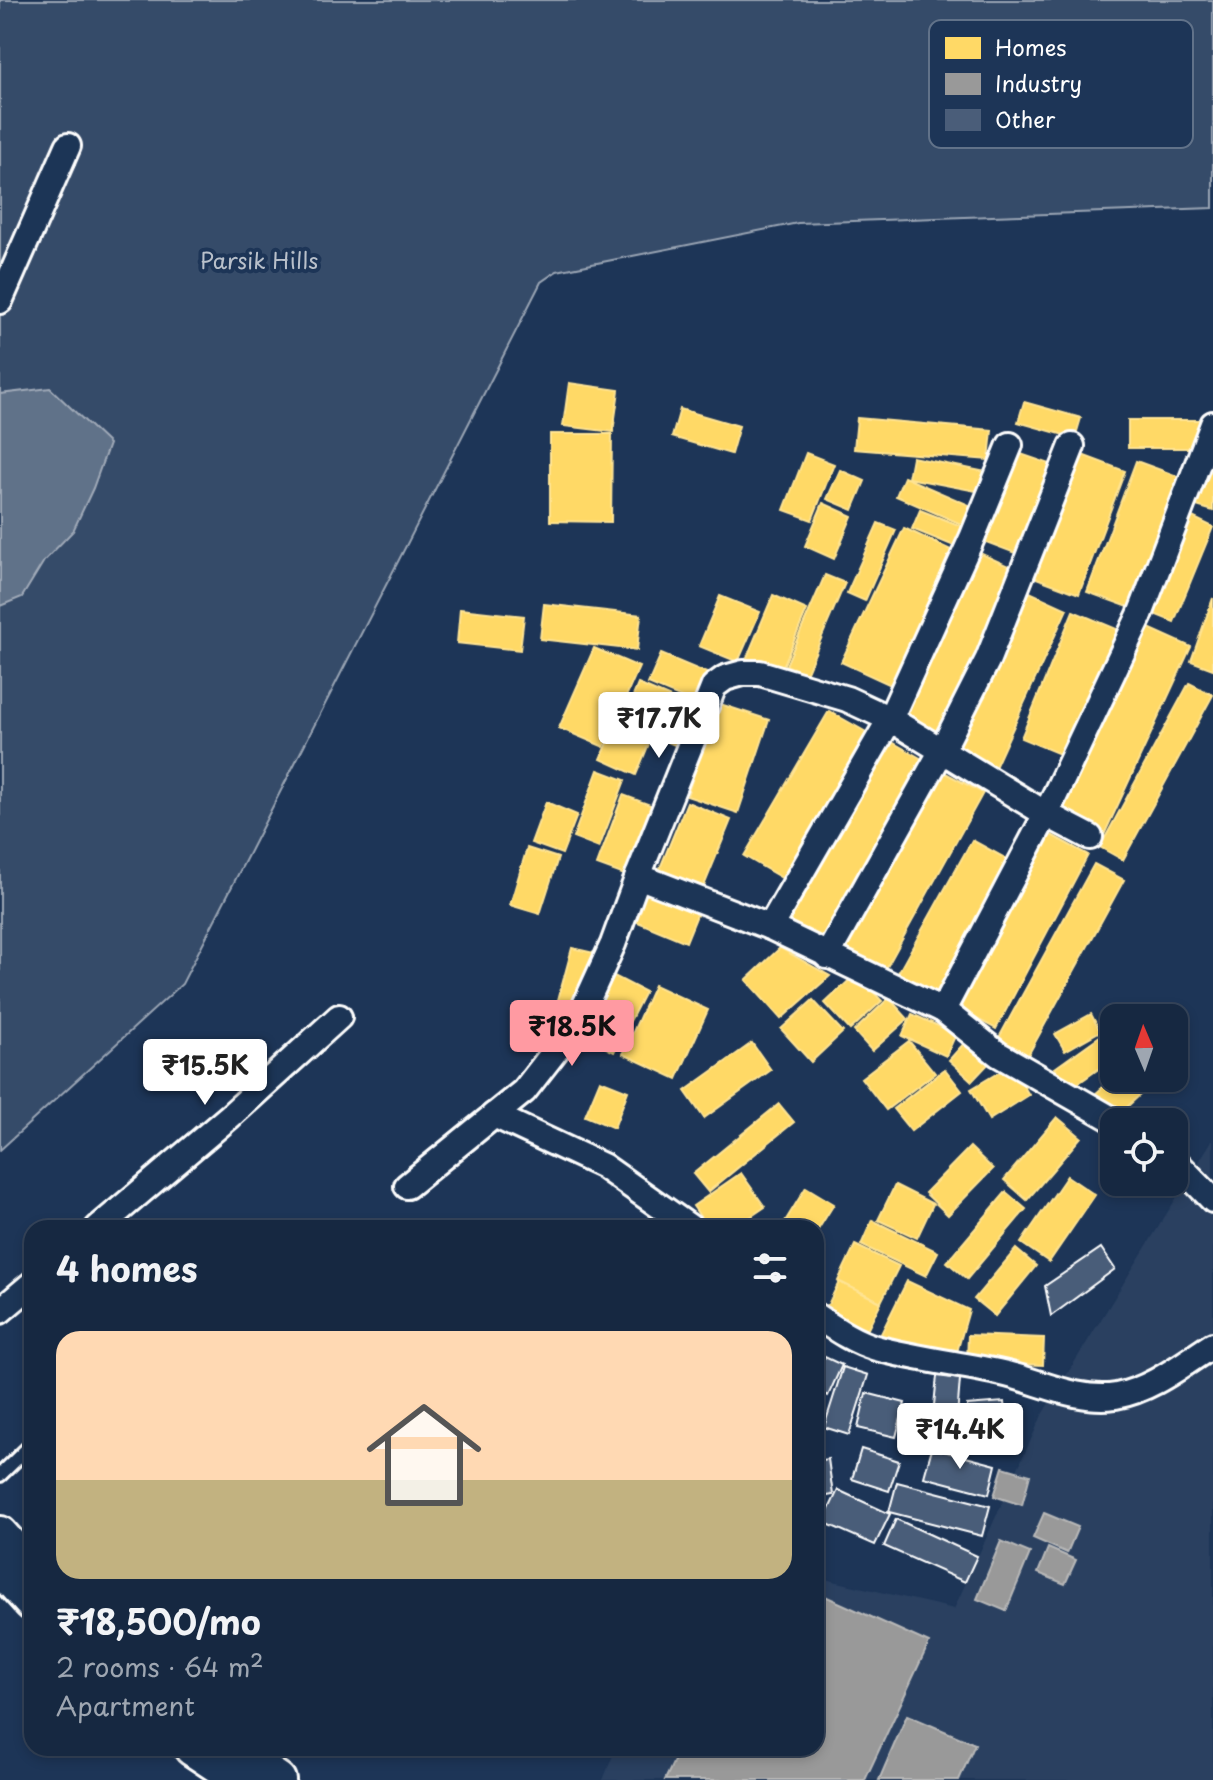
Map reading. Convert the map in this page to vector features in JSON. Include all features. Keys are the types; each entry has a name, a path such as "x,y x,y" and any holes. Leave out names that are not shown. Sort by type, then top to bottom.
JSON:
{"main road":[{"path":"0,1534 24,1561"},
{"path":"0,1568 24,1594"},
{"path":"204,1756 240,1780"},
{"path":"243,1756 278,1780"}],"street":[{"path":"0,301 68,146"},
{"path":"943,1010 1046,814 1140,615 1213,424"},
{"path":"770,927 890,719 972,538 1010,445"},
{"path":"827,956 941,752 988,659 1072,446"},
{"path":"407,1186 524,1091 577,1023 613,944 714,686 725,678 743,673 760,673 847,699 890,719 1046,814 1090,837"},
{"path":"638,876 770,927 943,1010 998,1054 1100,1112"},
{"path":"107,1220 230,1116 339,1017"},
{"path":"494,1115 603,1166 680,1220"},
{"path":"1188,1174 1213,1200"},
{"path":"0,1311 24,1291"},
{"path":"824,1321 874,1347 955,1362 1070,1393 1099,1397 1116,1396 1143,1388 1213,1345"}],"lane":[{"path":"0,1475 24,1452"}],"shaded area":[{"path":"50,388 109,444 73,531 44,561 22,597 0,606 0,394"},
{"path":"1213,1139 1213,1780 603,1780 613,1756 824,1756 824,1579 954,1609 1043,1413 1178,1196 1188,1196 1188,1179"}],"green space":[{"name":"Parsik Hills","path":"0,0 1213,0 1213,208 798,223 557,271 541,282 182,984 0,1150"}],"building: Homes":[{"path":"569,383 619,390 613,432 563,426"},
{"path":"1024,402 1081,418 1075,438 1018,422"},
{"path":"680,409 739,426 731,454 672,437"},
{"path":"857,418 992,430 989,460 854,449"},
{"path":"1128,420 1199,420 1199,448 1128,448"},
{"path":"550,434 612,434 611,522 550,521"},
{"path":"1213,446 1213,511 1190,504"},
{"path":"1012,451 1056,466 1023,556 978,539"},
{"path":"1074,452 1125,471 1079,594 1028,575"},
{"path":"806,453 834,464 812,520 784,510"},
{"path":"912,457 986,472 982,492 908,478"},
{"path":"1136,461 1183,478 1134,609 1087,592"},
{"path":"840,470 865,481 853,510 827,499"},
{"path":"904,477 976,508 968,527 896,496"},
{"path":"823,503 852,516 834,559 805,546"},
{"path":"920,510 967,528 959,548 912,529"},
{"path":"1184,513 1213,527 1174,622 1144,610"},
{"path":"878,523 896,530 865,601 847,593"},
{"path":"904,528 955,552 893,686 841,662"},
{"path":"973,550 1017,570 942,734 897,714"},
{"path":"825,575 845,583 806,674 786,665"},
{"path":"1025,590 1067,609 992,774 950,755"},
{"path":"773,595 807,610 779,676 745,662"},
{"path":"720,596 760,612 738,662 699,646"},
{"path":"1213,598 1213,669 1191,661"},
{"path":"544,604 641,615 637,650 540,639"},
{"path":"460,609 524,616 520,650 457,643"},
{"path":"1073,611 1119,630 1067,757 1021,738"},
{"path":"1142,625 1191,647 1104,835 1055,813"},
{"path":"594,648 639,667 604,747 559,728"},
{"path":"661,654 709,674 696,704 648,684"},
{"path":"1189,683 1213,695 1123,860 1100,847"},
{"path":"638,684 694,708 677,746 622,723"},
{"path":"717,703 769,720 738,813 687,796"},
{"path":"829,711 877,738 792,884 744,856"},
{"path":"616,724 651,739 636,775 601,759"},
{"path":"885,738 931,764 824,947 778,921"},
{"path":"938,769 983,793 882,976 837,951"},
{"path":"598,770 625,780 599,848 573,838"},
{"path":"623,795 656,807 630,877 597,865"},
{"path":"546,802 577,815 562,854 531,843"},
{"path":"687,802 731,820 702,891 658,873"},
{"path":"1044,831 1088,855 996,1029 951,1005"},
{"path":"972,840 1014,863 935,1005 893,982"},
{"path":"527,848 558,858 540,914 510,905"},
{"path":"1094,864 1124,880 1026,1059 996,1043"},
{"path":"642,882 701,905 686,942 628,918"},
{"path":"572,948 594,953 580,1005 558,1000"},
{"path":"780,948 830,976 781,1019 746,980"},
{"path":"610,974 645,992 614,1052 579,1034"},
{"path":"856,974 882,1001 850,1030 825,1003"},
{"path":"654,985 708,1010 677,1079 623,1054"},
{"path":"889,998 908,1019 872,1051 854,1031"},
{"path":"813,1000 843,1032 811,1062 781,1029"},
{"path":"912,1014 956,1034 946,1056 902,1036"},
{"path":"1091,1014 1100,1031 1065,1051 1055,1034"},
{"path":"1100,1036 1100,1068 1070,1089 1055,1068"},
{"path":"967,1040 991,1061 972,1081 949,1060"},
{"path":"909,1041 935,1073 886,1110 861,1078"},
{"path":"752,1043 771,1070 704,1118 685,1091"},
{"path":"1011,1065 1029,1095 989,1120 971,1089"},
{"path":"945,1069 962,1091 911,1131 893,1109"},
{"path":"600,1080 628,1091 614,1128 585,1116"},
{"path":"1100,1090 1143,1092 1126,1108 1106,1108 1094,1095"},
{"path":"779,1104 794,1122 708,1192 693,1174"},
{"path":"1057,1117 1081,1137 1027,1200 1004,1180"},
{"path":"970,1147 993,1169 948,1215 925,1193"},
{"path":"741,1173 765,1207 746,1220 703,1220 693,1206"},
{"path":"1067,1176 1095,1195 1049,1262 1021,1243"},
{"path":"895,1185 933,1204 917,1238 878,1220"},
{"path":"806,1187 834,1204 824,1220 786,1220"},
{"path":"1006,1192 1026,1209 967,1279 947,1262"},
{"path":"872,1220 938,1252 926,1276 861,1245"},
{"path":"855,1245 899,1266 881,1302 838,1281"},
{"path":"1016,1249 1036,1266 995,1316 974,1299"},
{"path":"907,1281 969,1310 957,1352 876,1344"},
{"path":"839,1282 881,1302 863,1339 824,1320 824,1313"},
{"path":"968,1335 1044,1338 1043,1365 967,1362"}],"building: Industry":[{"path":"1003,1467 1030,1475 1022,1505 994,1496"},
{"path":"1044,1513 1078,1527 1067,1553 1033,1538"},
{"path":"1001,1541 1030,1553 1006,1611 977,1599"},
{"path":"1048,1548 1076,1560 1065,1584 1038,1573"},
{"path":"824,1596 929,1643 865,1780 665,1780 676,1756 824,1756"},
{"path":"907,1715 975,1744 959,1780 879,1780"}],"building: Other":[{"path":"1101,1248 1115,1269 1051,1316 1045,1286"},
{"path":"824,1357 842,1365 828,1396 824,1394"},
{"path":"843,1367 868,1375 849,1435 824,1427"},
{"path":"937,1376 960,1379 957,1417 933,1415"},
{"path":"866,1393 905,1403 896,1437 858,1428"},
{"path":"1004,1402 1006,1422 968,1424 967,1405"},
{"path":"932,1448 996,1465 989,1494 924,1477"},
{"path":"861,1449 899,1461 889,1491 852,1479"},
{"path":"828,1459 833,1495 824,1497 824,1460"},
{"path":"897,1482 990,1506 982,1536 889,1512"},
{"path":"838,1490 890,1514 875,1545 824,1520"},
{"path":"896,1519 977,1556 965,1582 884,1546"}]}
